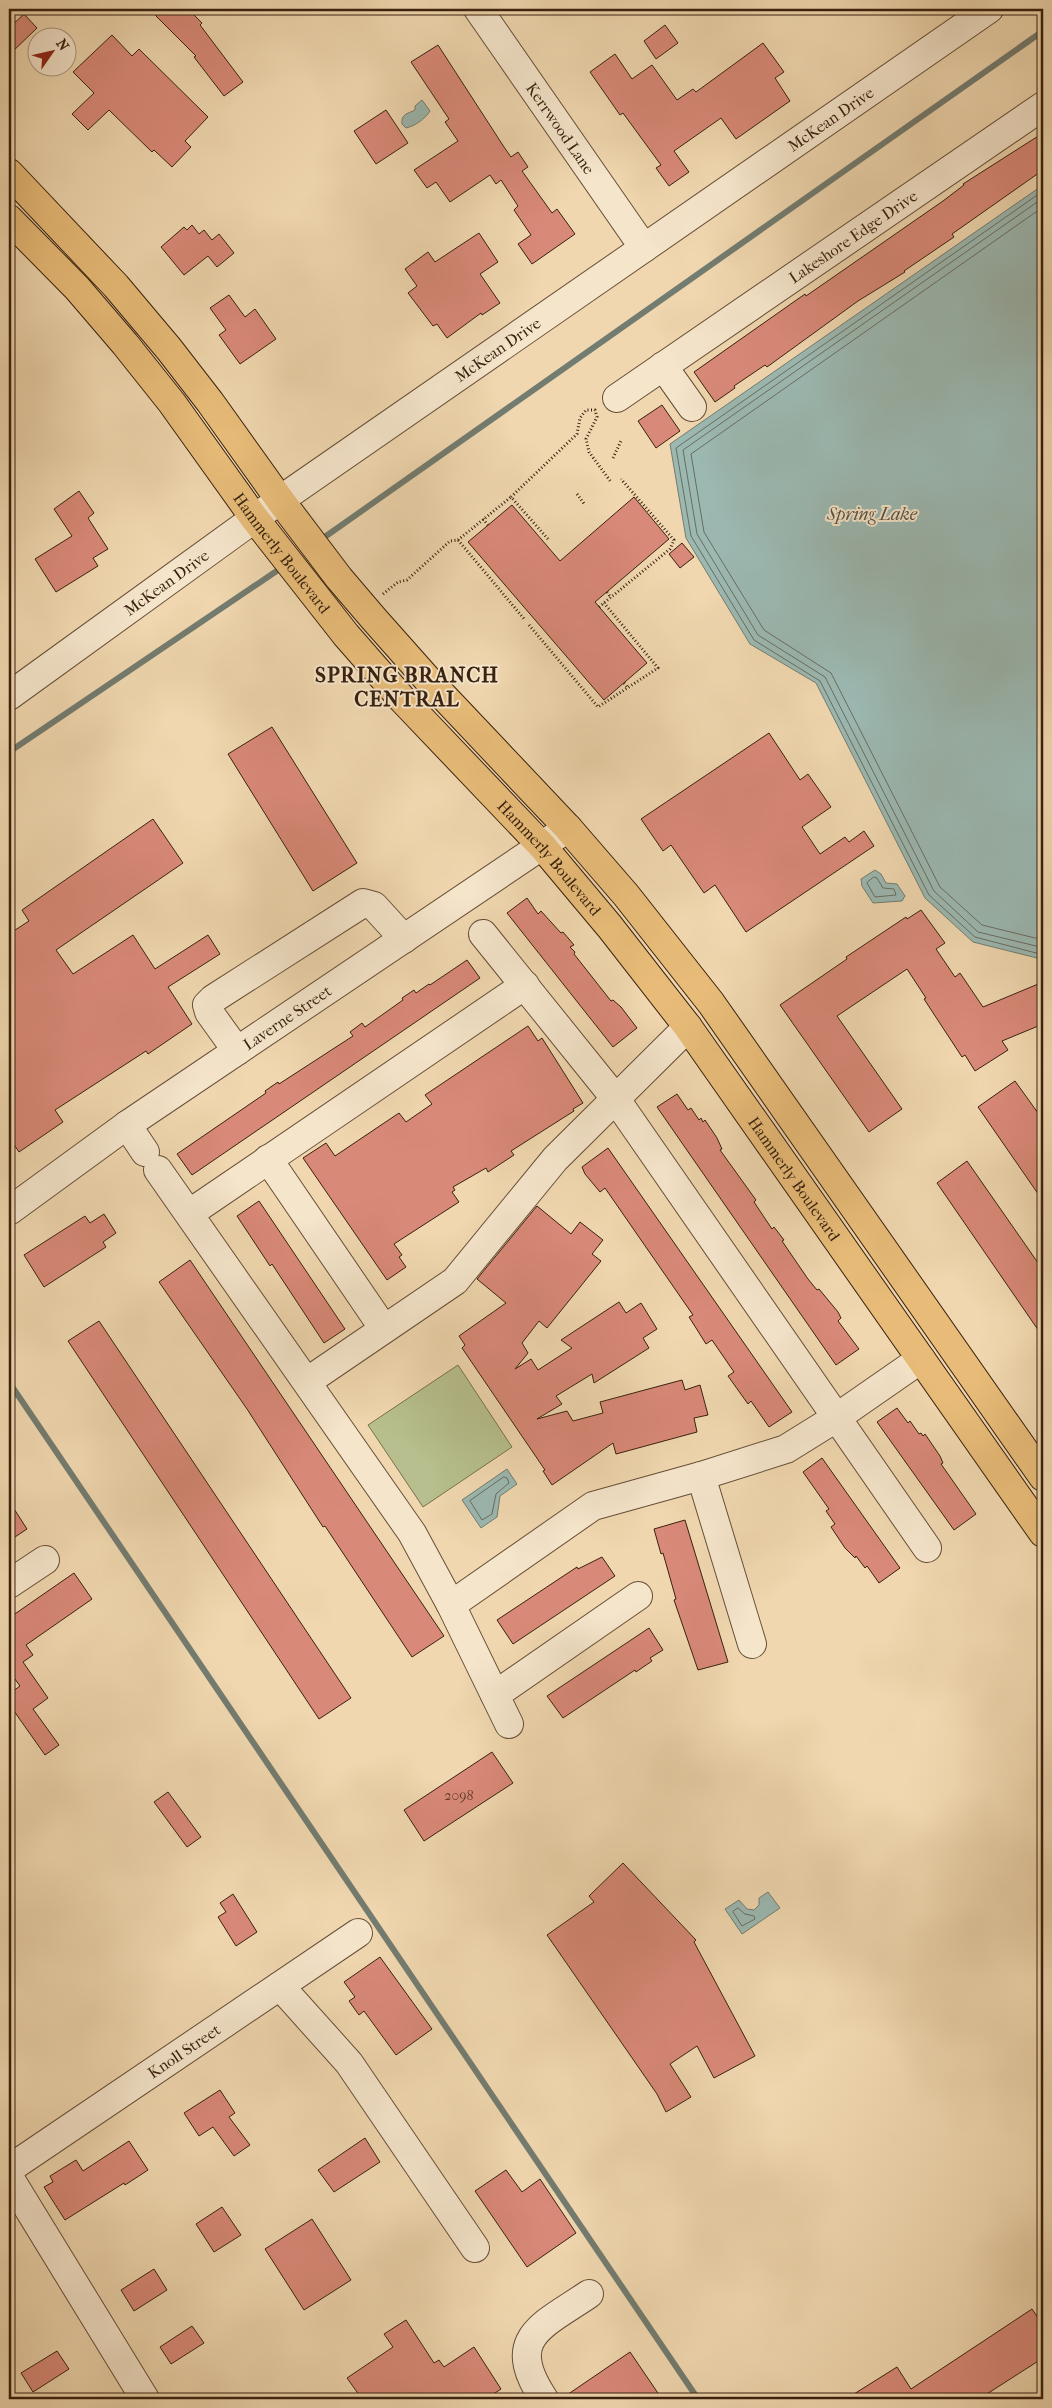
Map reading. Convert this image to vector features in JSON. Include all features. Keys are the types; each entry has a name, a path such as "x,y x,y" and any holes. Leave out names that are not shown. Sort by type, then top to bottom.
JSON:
{"main road":[{"name":"Hammerly Boulevard","path":"9,173 116,286 170,349 339,578 429,681 568,828 626,895 711,1003 1043,1477"},
{"path":"13,223 39,203"},
{"name":"Hammerly Boulevard","path":"13,223 77,288 125,344 172,403 263,528 346,635 402,699 543,846 688,1027 1043,1534"},
{"path":"688,1027 711,1003"},
{"path":"860,1273 887,1255"}],"street":[{"name":"Kerrwood Lane","path":"478,9 644,248"},
{"name":"McKean Drive","path":"9,696 263,528 644,248 989,9"},
{"name":"Lakeshore Edge Drive","path":"617,398 1043,106"},
{"path":"663,366 692,407"},
{"name":"Laverne Street","path":"9,1211 126,1125 568,828"},
{"path":"237,1051 209,1012 207,1005 213,999 363,903 374,906 404,939"},
{"path":"483,934 615,1098 927,1548"},
{"path":"190,1213 525,985"},
{"path":"308,1381 455,1281 554,1159 688,1027"},
{"path":"126,1125 308,1381 412,1533 451,1605 510,1724"},
{"path":"268,1159 384,1329"},
{"path":"451,1605 593,1506 701,1476 786,1449 836,1418 921,1359"},
{"path":"701,1476 752,1644"},
{"path":"9,1584 45,1560"},
{"path":"495,1695 638,1596"},
{"name":"Knoll Street","path":"9,2168 358,1933"},
{"path":"280,1986 349,2063 475,2248"},
{"path":"9,2177 145,2399"},
{"path":"544,2399 529,2375 526,2353 528,2343 540,2327 589,2294"}],"path":[{"path":"379,597 398,582 407,580 450,541 458,540 511,497 577,434 580,418 586,410 595,410 597,417 586,439 589,452 611,482"},
{"path":"613,458 621,441"},
{"path":"599,607 670,549 674,540 621,479"},
{"path":"577,494 585,505"},
{"path":"511,497 548,539"},
{"path":"483,519 488,525"},
{"path":"458,540 525,620"},
{"path":"607,592 611,598"},
{"path":"529,625 598,708 658,668 604,604"},
{"path":"624,683 628,688"}],"green space":[{"path":"458,1365 512,1447 423,1507 368,1425"}],"water":[{"path":"422,100 430,111 420,122 406,128 402,124 404,116 415,110 415,106"},
{"name":"Spring Lake","path":"1043,185 1043,956 1037,958 973,942 925,898 816,683 750,644 686,538 670,444"},
{"path":"875,870 881,874 886,883 897,884 905,896 902,901 873,903 862,886 861,879"},
{"path":"507,1469 517,1484 500,1496 497,1517 481,1528 462,1500"},
{"path":"768,1892 780,1908 742,1934 725,1909 739,1900 747,1909 754,1910 759,1905 759,1898"}],"building":[{"path":"149,9 188,9 202,23 200,25 243,82 224,96 194,57 196,56"},
{"path":"24,14 37,28 28,28 28,37 9,55 9,28"},
{"path":"665,25 678,43 656,59 644,41"},
{"path":"112,35 132,56 139,49 208,117 185,141 191,147 172,167 154,150 152,152 109,110 88,130 72,114 94,93 78,77 78,67"},
{"path":"763,43 784,72 775,78 790,101 736,139 721,118 674,151 689,172 669,186 656,168 661,165 623,113 620,115 590,72 615,54 632,79 652,65 677,100 693,89 696,92"},
{"path":"438,45 511,157 518,152 528,167 522,171 552,213 557,209 575,234 532,264 518,244 531,235 514,210 518,206 501,180 496,184 490,175 450,202 436,182 427,188 414,170 458,141 445,122 449,119 411,62"},
{"path":"386,110 408,143 376,164 354,131"},
{"path":"1043,133 1043,170 952,234 954,237 905,272 858,301 767,367 765,365 734,386 735,388 715,402 694,372 943,201 963,184"},
{"path":"192,225 199,234 204,230 212,240 219,234 234,253 217,267 208,256 184,275 161,247 184,227 187,230"},
{"path":"479,233 498,262 480,274 500,303 482,315 481,313 447,338 437,324 433,326 408,293 417,286 405,269 428,252 435,262"},
{"path":"229,295 245,317 255,309 276,339 240,364 219,335 226,330 210,308"},
{"path":"662,405 680,431 656,448 638,421"},
{"path":"79,491 94,513 88,518 108,549 93,558 98,566 56,592 35,559 72,536 54,509"},
{"path":"634,497 669,539 595,602 647,663 604,700 468,542 512,505 560,561"},
{"path":"682,543 694,557 680,568 669,554"},
{"path":"272,727 357,863 313,891 228,754"},
{"path":"769,733 800,780 808,774 831,807 802,827 820,854 845,837 849,842 864,831 874,846 746,932 715,885 704,893 671,845 663,851 641,819"},
{"path":"153,819 183,863 56,950 73,974 133,935 155,969 208,935 220,954 168,987 192,1024 148,1054 146,1051 55,1110 63,1122 19,1152 9,1137 9,934 29,921 22,910"},
{"path":"527,898 538,914 541,911 574,945 570,947 575,952 574,954 611,1001 613,1000 621,1007 637,1028 613,1047 507,913"},
{"path":"921,910 945,943 936,949 955,977 960,973 983,1007 1043,982 1043,1024 1002,1041 1008,1050 975,1071 965,1055 962,1057 907,969 837,1016 902,1109 869,1132 780,1005 847,959 846,957 906,917 907,919"},
{"path":"467,960 480,978 192,1175 177,1154 266,1093 265,1091 278,1082 279,1084 353,1036 350,1032 362,1023 365,1027 414,990 416,993"},
{"path":"528,1026 538,1041 542,1038 583,1103 573,1109 574,1111 511,1151 514,1155 488,1172 486,1168 453,1187 455,1190 452,1192 459,1202 394,1244 402,1255 399,1257 406,1267 387,1280 303,1158 326,1143 335,1156 399,1113 406,1122 432,1104 425,1095"},
{"path":"1015,1081 1043,1120 1043,1201 978,1107"},
{"path":"677,1094 688,1110 691,1108 699,1120 701,1118 703,1122 705,1120 717,1138 722,1149 720,1150 756,1200 754,1202 772,1229 774,1227 784,1240 782,1241 808,1279 838,1312 841,1318 838,1321 859,1349 836,1365 657,1107"},
{"path":"608,1148 792,1412 769,1427 751,1401 748,1404 728,1376 734,1372 712,1340 706,1344 689,1317 693,1315 605,1188 600,1192 585,1174 582,1167"},
{"path":"967,1161 1043,1270 1043,1337 937,1183"},
{"path":"259,1201 345,1329 324,1343 272,1264 270,1266 237,1216"},
{"path":"537,1206 571,1234 580,1222 603,1240 592,1254 601,1261 547,1328 539,1321 522,1343 528,1353 515,1369 531,1359 538,1370 572,1348 561,1340 619,1302 626,1313 641,1303 657,1329 643,1338 649,1348 594,1383 592,1374 556,1396 562,1404 537,1419 567,1411 573,1421 603,1413 600,1402 682,1380 685,1390 700,1385 708,1415 694,1418 697,1432 616,1454 613,1443 552,1485 543,1471 545,1470 462,1348 465,1345 459,1336 506,1303 477,1279"},
{"path":"104,1214 116,1233 103,1242 106,1247 44,1287 24,1255 85,1216 90,1223"},
{"path":"190,1260 444,1636 412,1657 325,1526 323,1527 247,1409 159,1282"},
{"path":"99,1321 351,1698 319,1719 68,1341"},
{"path":"897,1408 908,1423 910,1421 919,1434 921,1433 923,1436 925,1434 940,1456 943,1463 941,1464 976,1514 954,1530 877,1422"},
{"path":"822,1458 900,1568 879,1583 867,1566 865,1568 856,1556 855,1558 845,1548 831,1527 835,1524 826,1511 829,1509 803,1472"},
{"path":"9,1501 27,1529 9,1541"},
{"path":"685,1520 728,1662 698,1670 674,1600 676,1599 654,1529"},
{"path":"602,1557 615,1576 513,1644 497,1620 577,1567 578,1569"},
{"path":"74,1573 92,1599 26,1645 33,1655 23,1662 48,1698 33,1709 59,1745 45,1755 9,1704 9,1694 20,1686 9,1671 9,1618"},
{"path":"649,1628 663,1650 650,1658 652,1661 636,1672 635,1670 563,1718 547,1696"},
{"path":"492,1752 513,1783 424,1841 404,1810"},
{"path":"168,1792 201,1837 187,1847 154,1802"},
{"path":"623,1863 696,1940 694,1942 755,2056 714,2078 697,2046 670,2064 691,2097 666,2112 657,2094 547,1935 594,1902 589,1896"},
{"path":"233,1894 257,1932 236,1946 218,1917 226,1912 220,1903"},
{"path":"380,1957 432,2029 396,2055 364,2011 359,2015 349,2001 355,1997 344,1982"},
{"path":"220,2090 235,2113 229,2117 250,2145 234,2156 213,2127 199,2136 184,2113"},
{"path":"365,2138 380,2162 334,2192 318,2170"},
{"path":"129,2141 148,2170 65,2220 44,2187 53,2182 50,2176 76,2160 83,2171"},
{"path":"506,2170 522,2192 540,2179 576,2233 527,2267 475,2191"},
{"path":"222,2207 241,2235 214,2252 196,2224"},
{"path":"312,2219 351,2280 304,2310 265,2249"},
{"path":"154,2269 167,2290 134,2311 121,2290"},
{"path":"1032,2309 1043,2325 1043,2358 979,2399 846,2399 897,2367 911,2389"},
{"path":"406,2320 434,2363 439,2360 444,2367 474,2347 501,2389 486,2399 362,2399 347,2378 393,2347 384,2334"},
{"path":"192,2326 204,2343 171,2364 160,2347"},
{"path":"57,2351 69,2369 33,2392 21,2373"},
{"path":"630,2352 662,2399 561,2399"}],"waterway":[{"path":"319,541 1043,31"},
{"path":"9,752 284,566"},
{"path":"9,1382 698,2399"}],"district":[{"name":"SPRING BRANCH CENTRAL","path":"407,687"}]}
